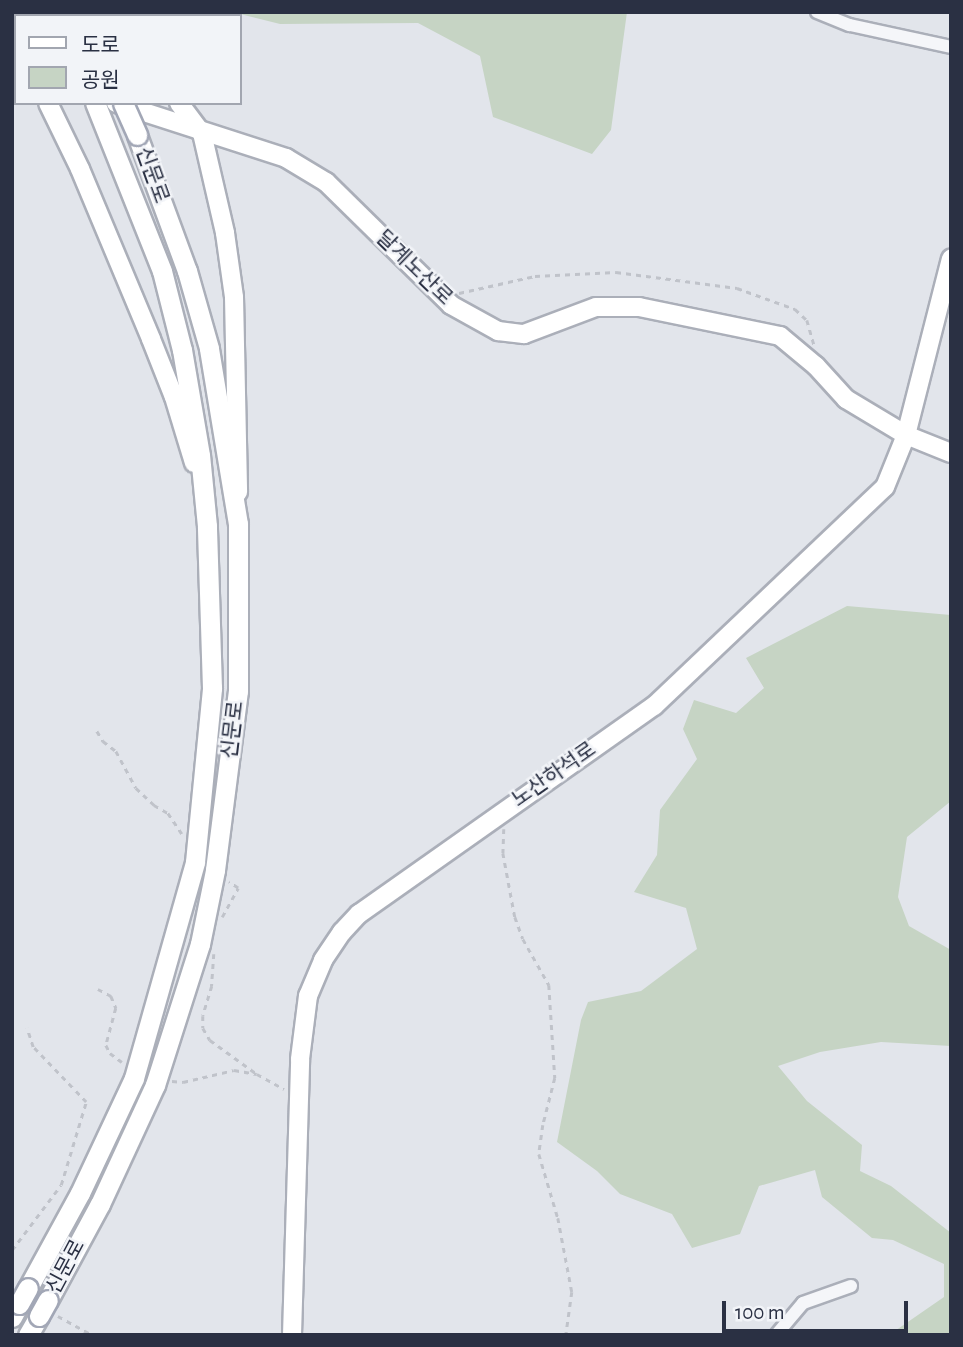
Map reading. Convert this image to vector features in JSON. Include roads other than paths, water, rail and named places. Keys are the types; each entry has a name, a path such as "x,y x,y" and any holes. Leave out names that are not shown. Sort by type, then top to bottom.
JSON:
{"main road":[{"name":"신문로","path":"20,1303 80,1193 134,1078 195,862 212,688 200,455 182,350 162,271 96,105"},
{"name":"신문로","path":"28,1335 100,1204 155,1085 200,944 215,870 238,691 238,524 209,348 187,271 124,105"}],"street":[{"path":"817,12 850,25 951,47"},
{"path":"49,105 80,169 174,397 203,497"},
{"name":"달계노산로","path":"122,105 286,158 326,182 451,305 498,331 524,334 596,307 639,307 779,336 816,366 846,400 906,435 951,453"},
{"path":"181,105 202,133 225,233 234,297 239,433 238,524"},
{"name":"노산하석로","path":"292,1335 299,1097 308,996 323,960 342,932 359,914 654,706 885,487 906,435 951,259"},
{"path":"776,1335 803,1303 850,1286"}]}
